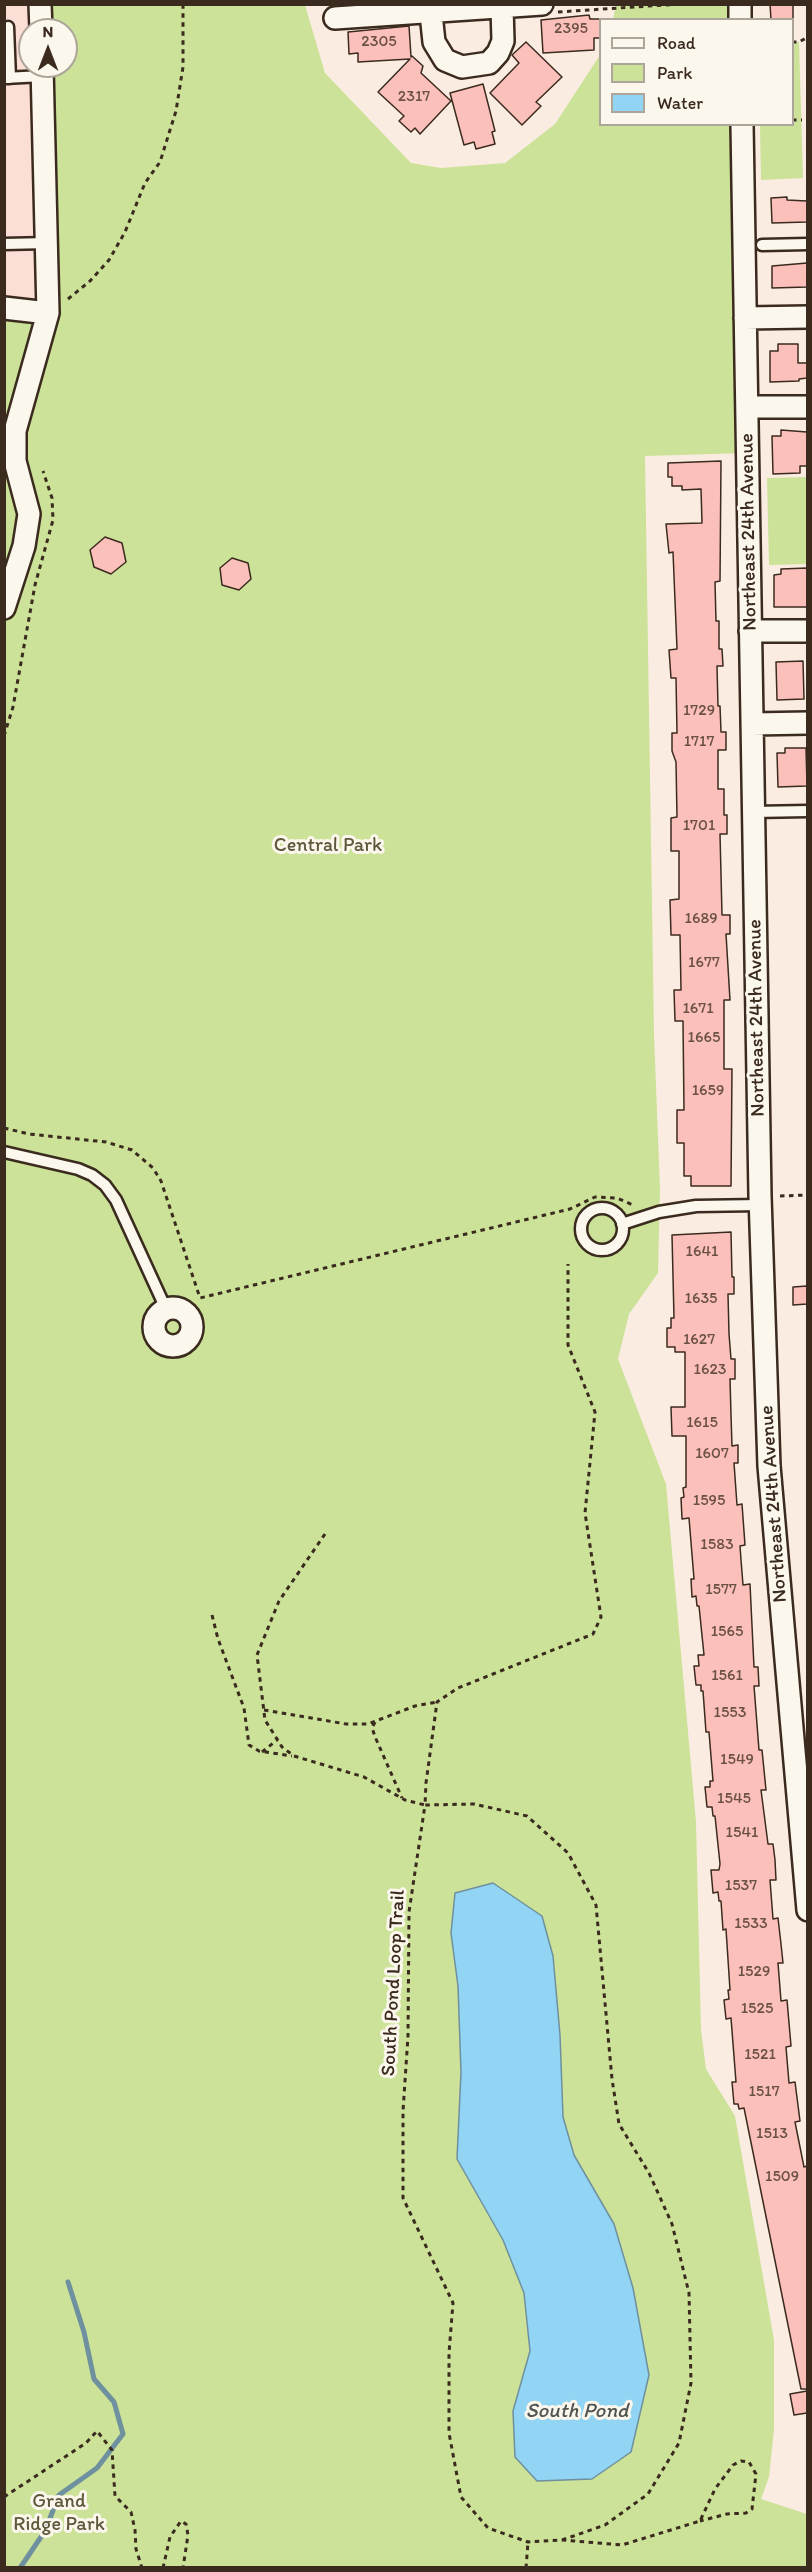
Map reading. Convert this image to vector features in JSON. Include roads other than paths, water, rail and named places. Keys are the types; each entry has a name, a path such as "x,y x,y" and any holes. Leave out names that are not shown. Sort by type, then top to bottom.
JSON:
{"street":[{"path":"430,8 434,42 445,60 462,67 489,63 498,53 503,41 502,7"},
{"path":"334,18 430,8 546,8"},
{"path":"4,608 24,546 29,514 15,461 15,431 48,313 43,78"},
{"name":"Northeast 24th Avenue","path":"742,126 760,1205 769,1466 800,1736 807,1910"},
{"path":"4,308 48,313"},
{"path":"745,318 807,317"},
{"path":"747,408 807,406"},
{"path":"750,632 807,631"},
{"path":"752,724 807,723"}],"lane":[{"path":"7,78 8,27"},
{"path":"4,244 48,243"},
{"path":"762,245 807,244"},
{"path":"753,812 807,811"},
{"path":"4,1152 78,1169 92,1175 105,1185 116,1200 166,1309"},
{"path":"622,1224 659,1212 696,1206 760,1205"}],"water":[{"name":"South Pond","path":"493,1883 542,1916 553,1956 560,2035 563,2117 574,2155 614,2224 633,2288 649,2375 631,2452 592,2479 537,2481 515,2457 513,2411 530,2351 524,2293 503,2240 457,2159 461,2072 458,1986 451,1933 455,1893"}],"waterway":[{"path":"20,2568 45,2531 59,2495 97,2468 123,2434 114,2402 94,2379 84,2332 68,2282"}],"park label":[{"name":"Central Park","path":"328,846"},
{"name":"Grand Ridge Park","path":"59,2514"}]}
